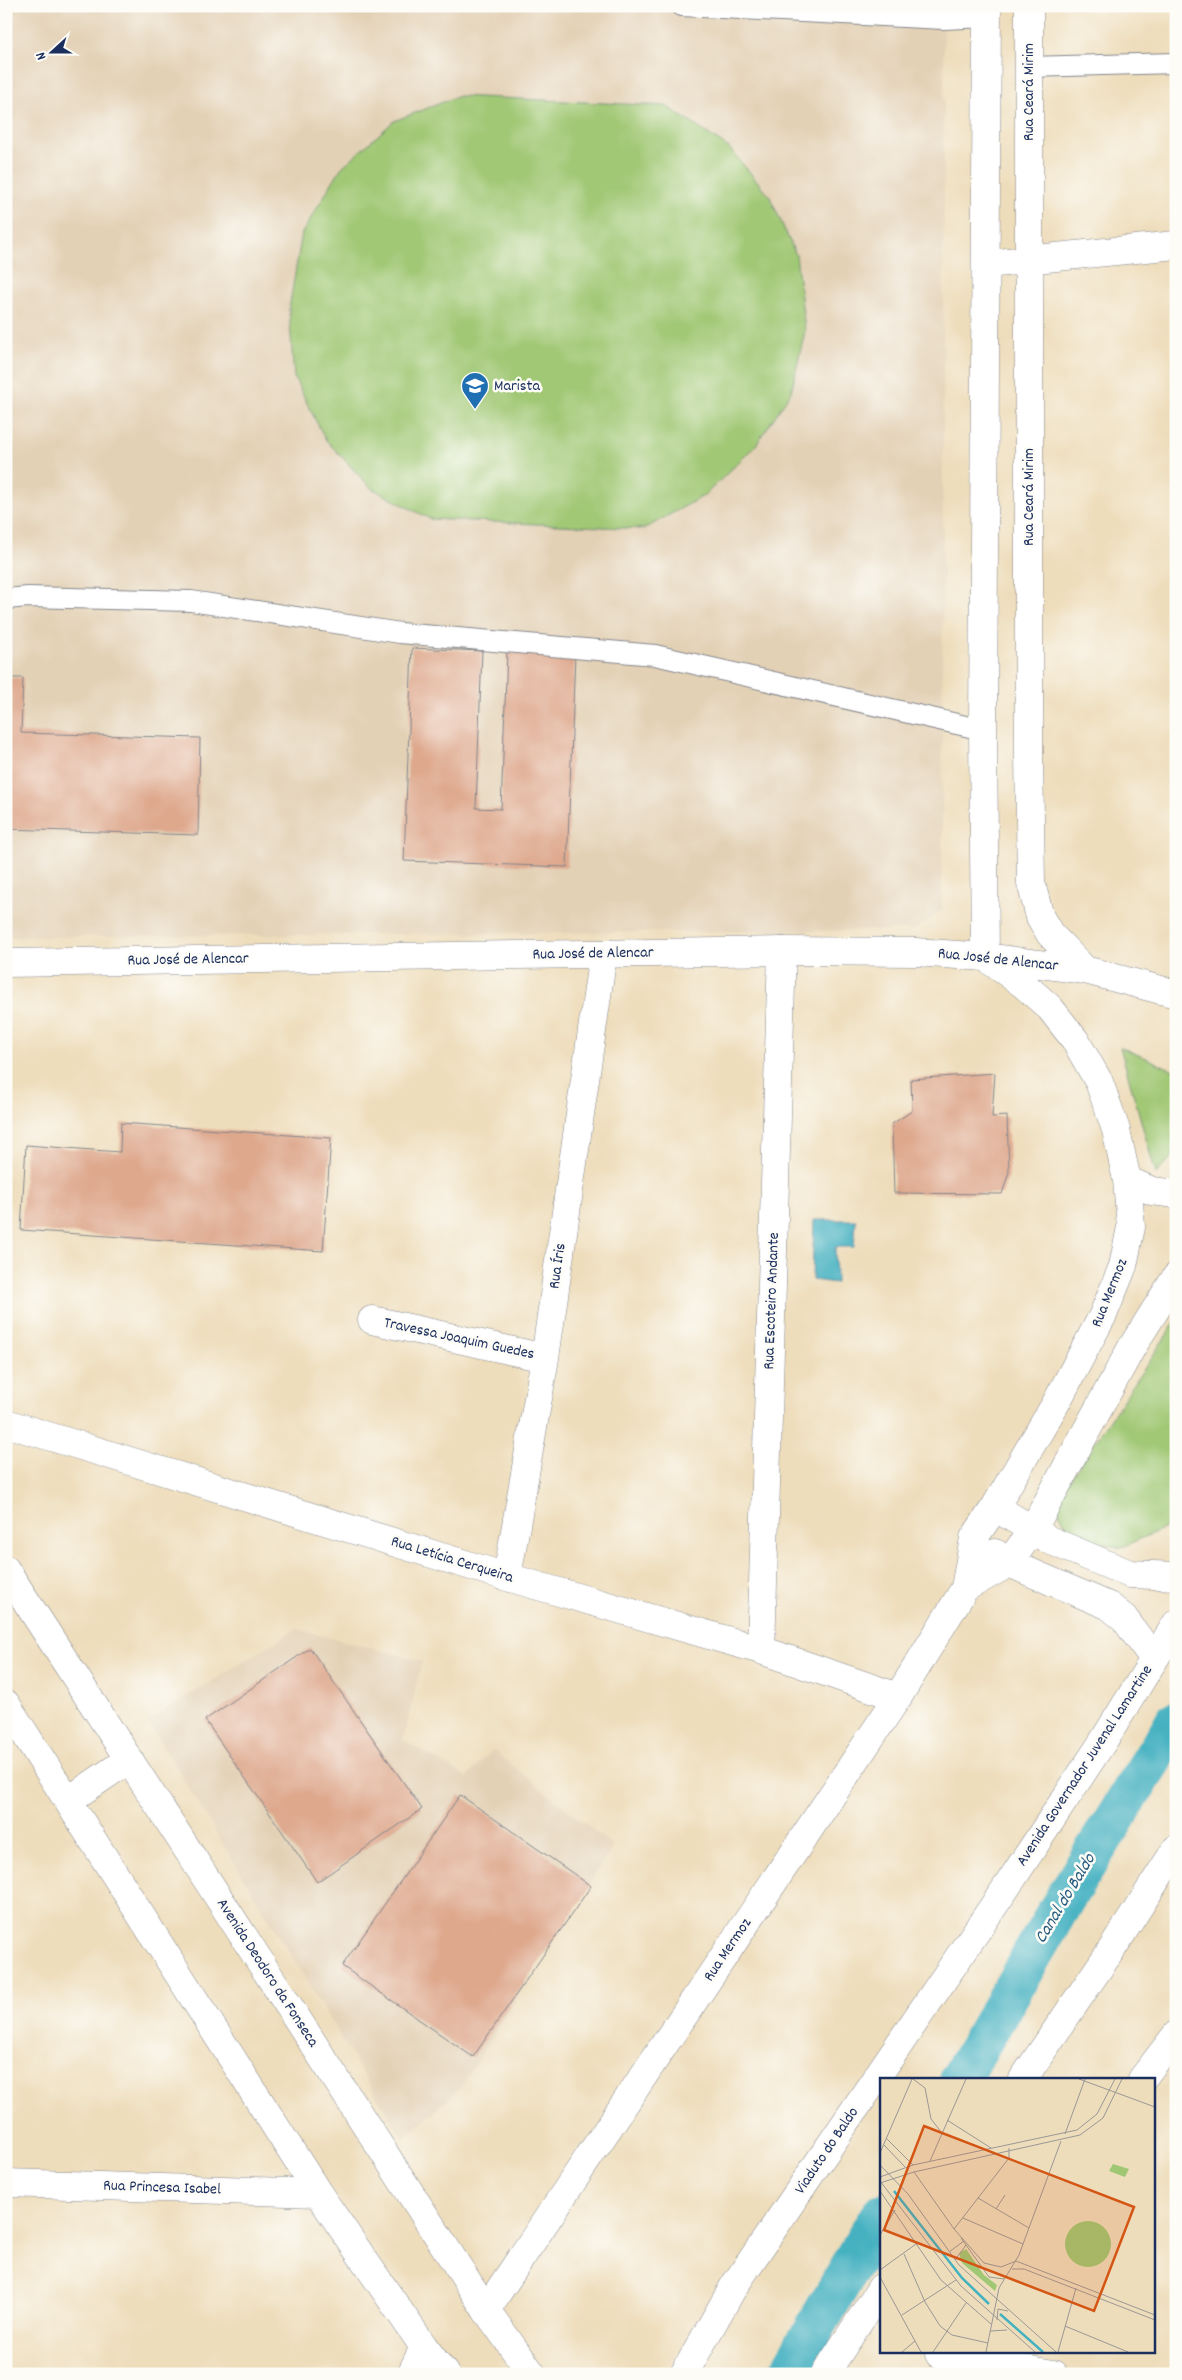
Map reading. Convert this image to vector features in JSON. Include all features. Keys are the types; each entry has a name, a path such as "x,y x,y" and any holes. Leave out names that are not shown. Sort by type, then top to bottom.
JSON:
{"street":[{"name":"Rua Ceará Mirim","path":"1029,6 1029,766 1032,883 1040,917 1050,934 1085,970"},
{"path":"985,957 983,730 987,11"},
{"path":"987,264 1176,246"},
{"name":"Rua José de Alencar","path":"6,963 782,951 916,952 985,957 1085,970 1176,994"},
{"name":"Rua Escoteiro Andante","path":"761,1650 782,951"},
{"name":"Rua Íris","path":"507,1577 545,1358 603,954"},
{"name":"Rua Mermoz","path":"486,2310 898,1697 965,1588 974,1538 995,1507 1056,1403 1099,1323 1123,1266 1131,1227 1127,1180 1116,1130 1099,1082 1075,1040 1050,1008 1023,984 985,957"},
{"path":"1127,1180 1152,1191 1176,1194"},
{"name":"Rua Mermoz","path":"965,1588 1009,1563 1033,1529 1132,1347 1176,1277"},
{"name":"Travessa Joaquim Guedes","path":"372,1320 545,1358"},
{"name":"Rua Letícia Cerqueira","path":"6,1423 507,1577 761,1650 898,1697"},
{"path":"995,1507 1049,1540 1130,1574 1176,1576"},
{"path":"974,1538 1009,1563 1109,1606 1129,1624 1154,1659"},
{"name":"Avenida Deodoro da Fonseca","path":"6,1570 486,2310 532,2374"},
{"name":"Avenida Governador Juvenal Lamartine","path":"1010,1882 1102,1743 1176,1624"},
{"path":"6,1704 318,2192 424,2347 445,2374"},
{"path":"69,1800 128,1760"},
{"path":"1024,2078 1112,1949 1176,1849"},
{"name":"Viaduto do Baldo","path":"684,2374 734,2286 1010,1882"},
{"path":"1143,2078 1176,2035"},
{"name":"Rua Princesa Isabel","path":"6,2183 318,2192"},
{"path":"825,2374 880,2290"},
{"path":"411,2374 424,2347"},
{"path":"935,2360 1053,2374"}],"lane":[{"path":"682,6 817,10 944,19 987,11"},
{"path":"1029,67 1176,64"},
{"path":"6,599 28,597 191,601 400,633 655,655 983,730"}],"shaded area":[{"name":"Marista","path":"6,6 944,6 942,910 915,930 6,937"},
{"path":"296,1629 422,1661 403,1740 467,1777 493,1750 613,1846 461,2087 403,2139 148,1721"}],"green space":[{"path":"459,96 666,106 729,148 769,195 796,255 805,331 791,392 756,445 705,495 644,529 430,519 371,488 325,439 294,377 289,309 302,233 341,168 394,121"},
{"path":"1120,1047 1176,1071 1176,1153 1156,1174"},
{"path":"1176,1321 1176,1523 1120,1548 1071,1536 1054,1503"}],"water":[{"path":"814,1220 856,1220 854,1247 835,1247 836,1283 812,1280"}],"building":[{"path":"412,648 482,651 476,808 501,809 507,652 575,654 567,867 404,861"},
{"path":"6,678 23,678 21,733 200,738 198,835 6,829"},
{"path":"995,1073 992,1117 1007,1116 1009,1172 1002,1194 894,1193 892,1124 912,1111 911,1079"},
{"path":"121,1123 331,1138 323,1251 21,1230 26,1145 120,1152"},
{"path":"310,1648 422,1809 317,1882 205,1720"},
{"path":"460,1795 591,1886 473,2057 342,1966"}],"waterway":[{"name":"Canal do Baldo","path":"961,2078 1067,1895 1176,1721"},
{"name":"Canal do Baldo","path":"788,2374 880,2216"}],"place":[{"name":"Marista","path":"475,410"}]}
